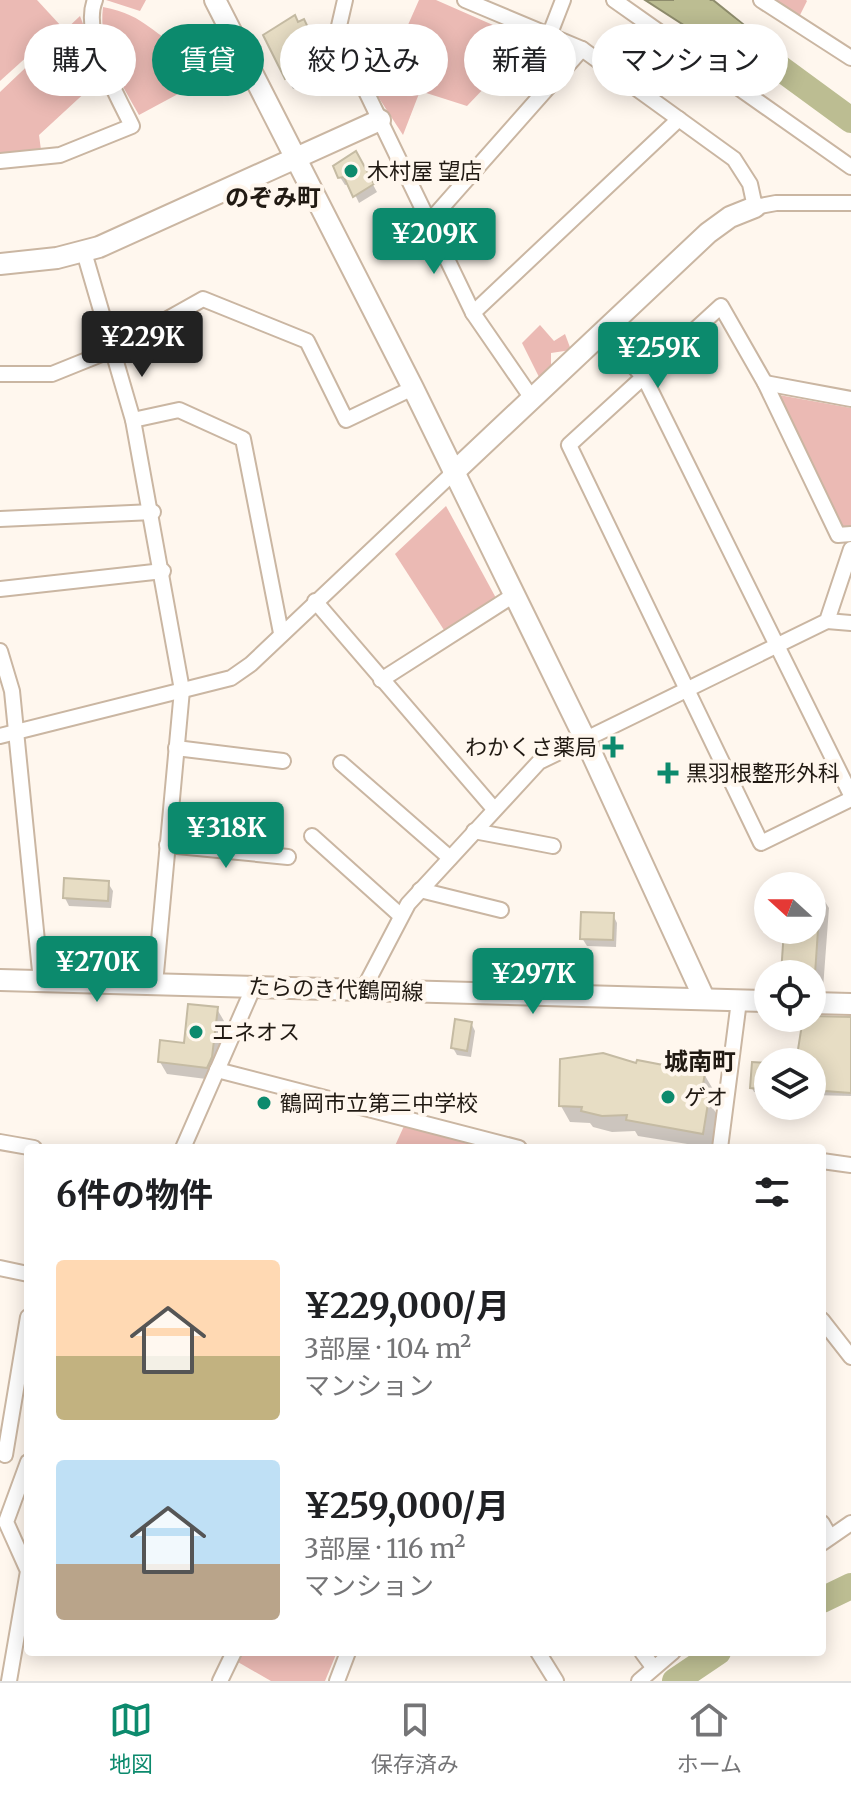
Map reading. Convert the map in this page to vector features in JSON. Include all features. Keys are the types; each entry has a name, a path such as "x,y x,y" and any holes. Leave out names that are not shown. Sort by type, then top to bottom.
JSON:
{"street":[{"path":"0,161 60,155 132,126 101,60 90,13 95,0"},
{"path":"215,0 413,388 585,739 704,998"},
{"path":"345,0 339,26 342,38 380,120 473,313 531,397"},
{"path":"465,0 521,24"},
{"path":"554,24 563,0"},
{"path":"614,0 851,167"},
{"path":"761,0 851,58"},
{"path":"576,47 734,159 750,184 755,207"},
{"path":"429,222 582,49"},
{"path":"473,313 679,119"},
{"path":"0,264 84,252 380,120"},
{"path":"7,735 231,678 251,664 708,233 730,217 755,207 776,203 851,203"},
{"path":"84,252 133,420 153,512 182,690 155,984"},
{"path":"0,374 52,374 114,349 203,299 307,341 346,420 413,388"},
{"path":"600,332 644,377 778,643 851,797 761,843 569,445 644,377 721,306 765,383 838,535 851,534"},
{"path":"765,383 851,399"},
{"path":"133,420 179,410 243,439 281,633"},
{"path":"0,519 153,512"},
{"path":"827,621 851,549"},
{"path":"0,589 163,571"},
{"path":"381,680 514,595"},
{"path":"315,601 494,809"},
{"path":"363,990 401,916 420,890 539,762 827,621 851,623"},
{"path":"0,651 12,691 7,735 41,981"},
{"path":"176,748 283,761"},
{"path":"341,763 450,858"},
{"path":"474,831 553,846"},
{"path":"312,836 401,916"},
{"path":"167,845 288,857"},
{"path":"420,890 501,910"},
{"name":"たらのき代鶴岡線","path":"0,980 754,1001"},
{"path":"185,1144 254,986"},
{"path":"721,1144 739,1001"},
{"path":"826,1003 851,1004"},
{"path":"217,1070 504,1144"},
{"path":"0,1142 24,1146"},
{"path":"826,1162 851,1165"},
{"path":"0,1268 24,1273"},
{"path":"826,1325 851,1357"},
{"path":"24,1359 2,1455 24,1461"},
{"path":"24,1473 6,1522 24,1562"},
{"path":"826,1540 851,1523"},
{"path":"9,1681 24,1594"},
{"path":"220,1681 232,1656"},
{"path":"337,1681 346,1656"},
{"path":"540,1656 556,1681"},
{"path":"645,1656 653,1667"},
{"path":"639,1681 668,1656"}],"shaded area":[{"path":"0,0 37,0 59,24 24,24 24,59 0,81"},
{"path":"106,0 146,0 140,11"},
{"path":"419,0 436,0 490,24 464,24 464,96 477,96 467,106 436,96 448,96 448,24 408,24"},
{"path":"645,0 713,0 743,24 682,24"},
{"path":"769,0 806,0 807,1 798,19"},
{"path":"103,7 130,15 152,29 152,96 174,96 139,115 129,96 136,96 136,24 102,22"},
{"path":"80,16 83,24 72,24"},
{"path":"24,69 24,96 81,96 39,135 41,150 0,154 0,92"},
{"path":"378,96 418,96 403,135"},
{"path":"540,325 554,341 565,334 571,350 551,353 551,368 539,377 522,343"},
{"path":"779,395 851,408 851,526 842,528"},
{"path":"446,506 496,598 444,630 395,554"},
{"path":"404,1126 473,1144 396,1144"},
{"path":"335,1656 325,1681 271,1681 231,1658"}],"building":[{"path":"295,15 298,22 304,19 306,24 281,24"},
{"path":"280,24 280,69 264,37"},
{"name":"木村屋 望店","path":"356,151 374,184 353,197 344,177 338,178 333,166"},
{"path":"64,878 109,881 108,901 63,898"},
{"path":"581,912 614,913 613,940 580,939"},
{"path":"783,944 817,944 816,960 782,960"},
{"path":"188,1004 218,1007 212,1057 207,1068 158,1062 160,1040 184,1043"},
{"path":"826,1016 851,1017 851,1093 826,1091 826,1048 798,1048 801,1032 826,1032"},
{"path":"455,1019 472,1022 467,1051 451,1048"},
{"path":"603,1053 636,1063 637,1060 705,1073 701,1096 709,1097 703,1134 626,1120 627,1115 602,1116 581,1111 582,1107 559,1106 560,1059"},
{"path":"752,1062 754,1062 754,1088 750,1088"}],"waterway":[{"path":"687,0 851,120"},
{"path":"826,1598 851,1586"},
{"path":"675,1681 712,1656"}],"place":[{"name":"木村屋 望店","path":"351,171"},
{"name":"わかくさ薬局","path":"613,747"},
{"name":"黒羽根整形外科","path":"668,773"},
{"name":"エネオス","path":"196,1032"},
{"name":"ゲオ","path":"668,1097"},
{"name":"鶴岡市立第三中学校","path":"264,1103"}],"district":[{"name":"のぞみ町","path":"273,197"},
{"name":"城南町","path":"700,1061"}]}
